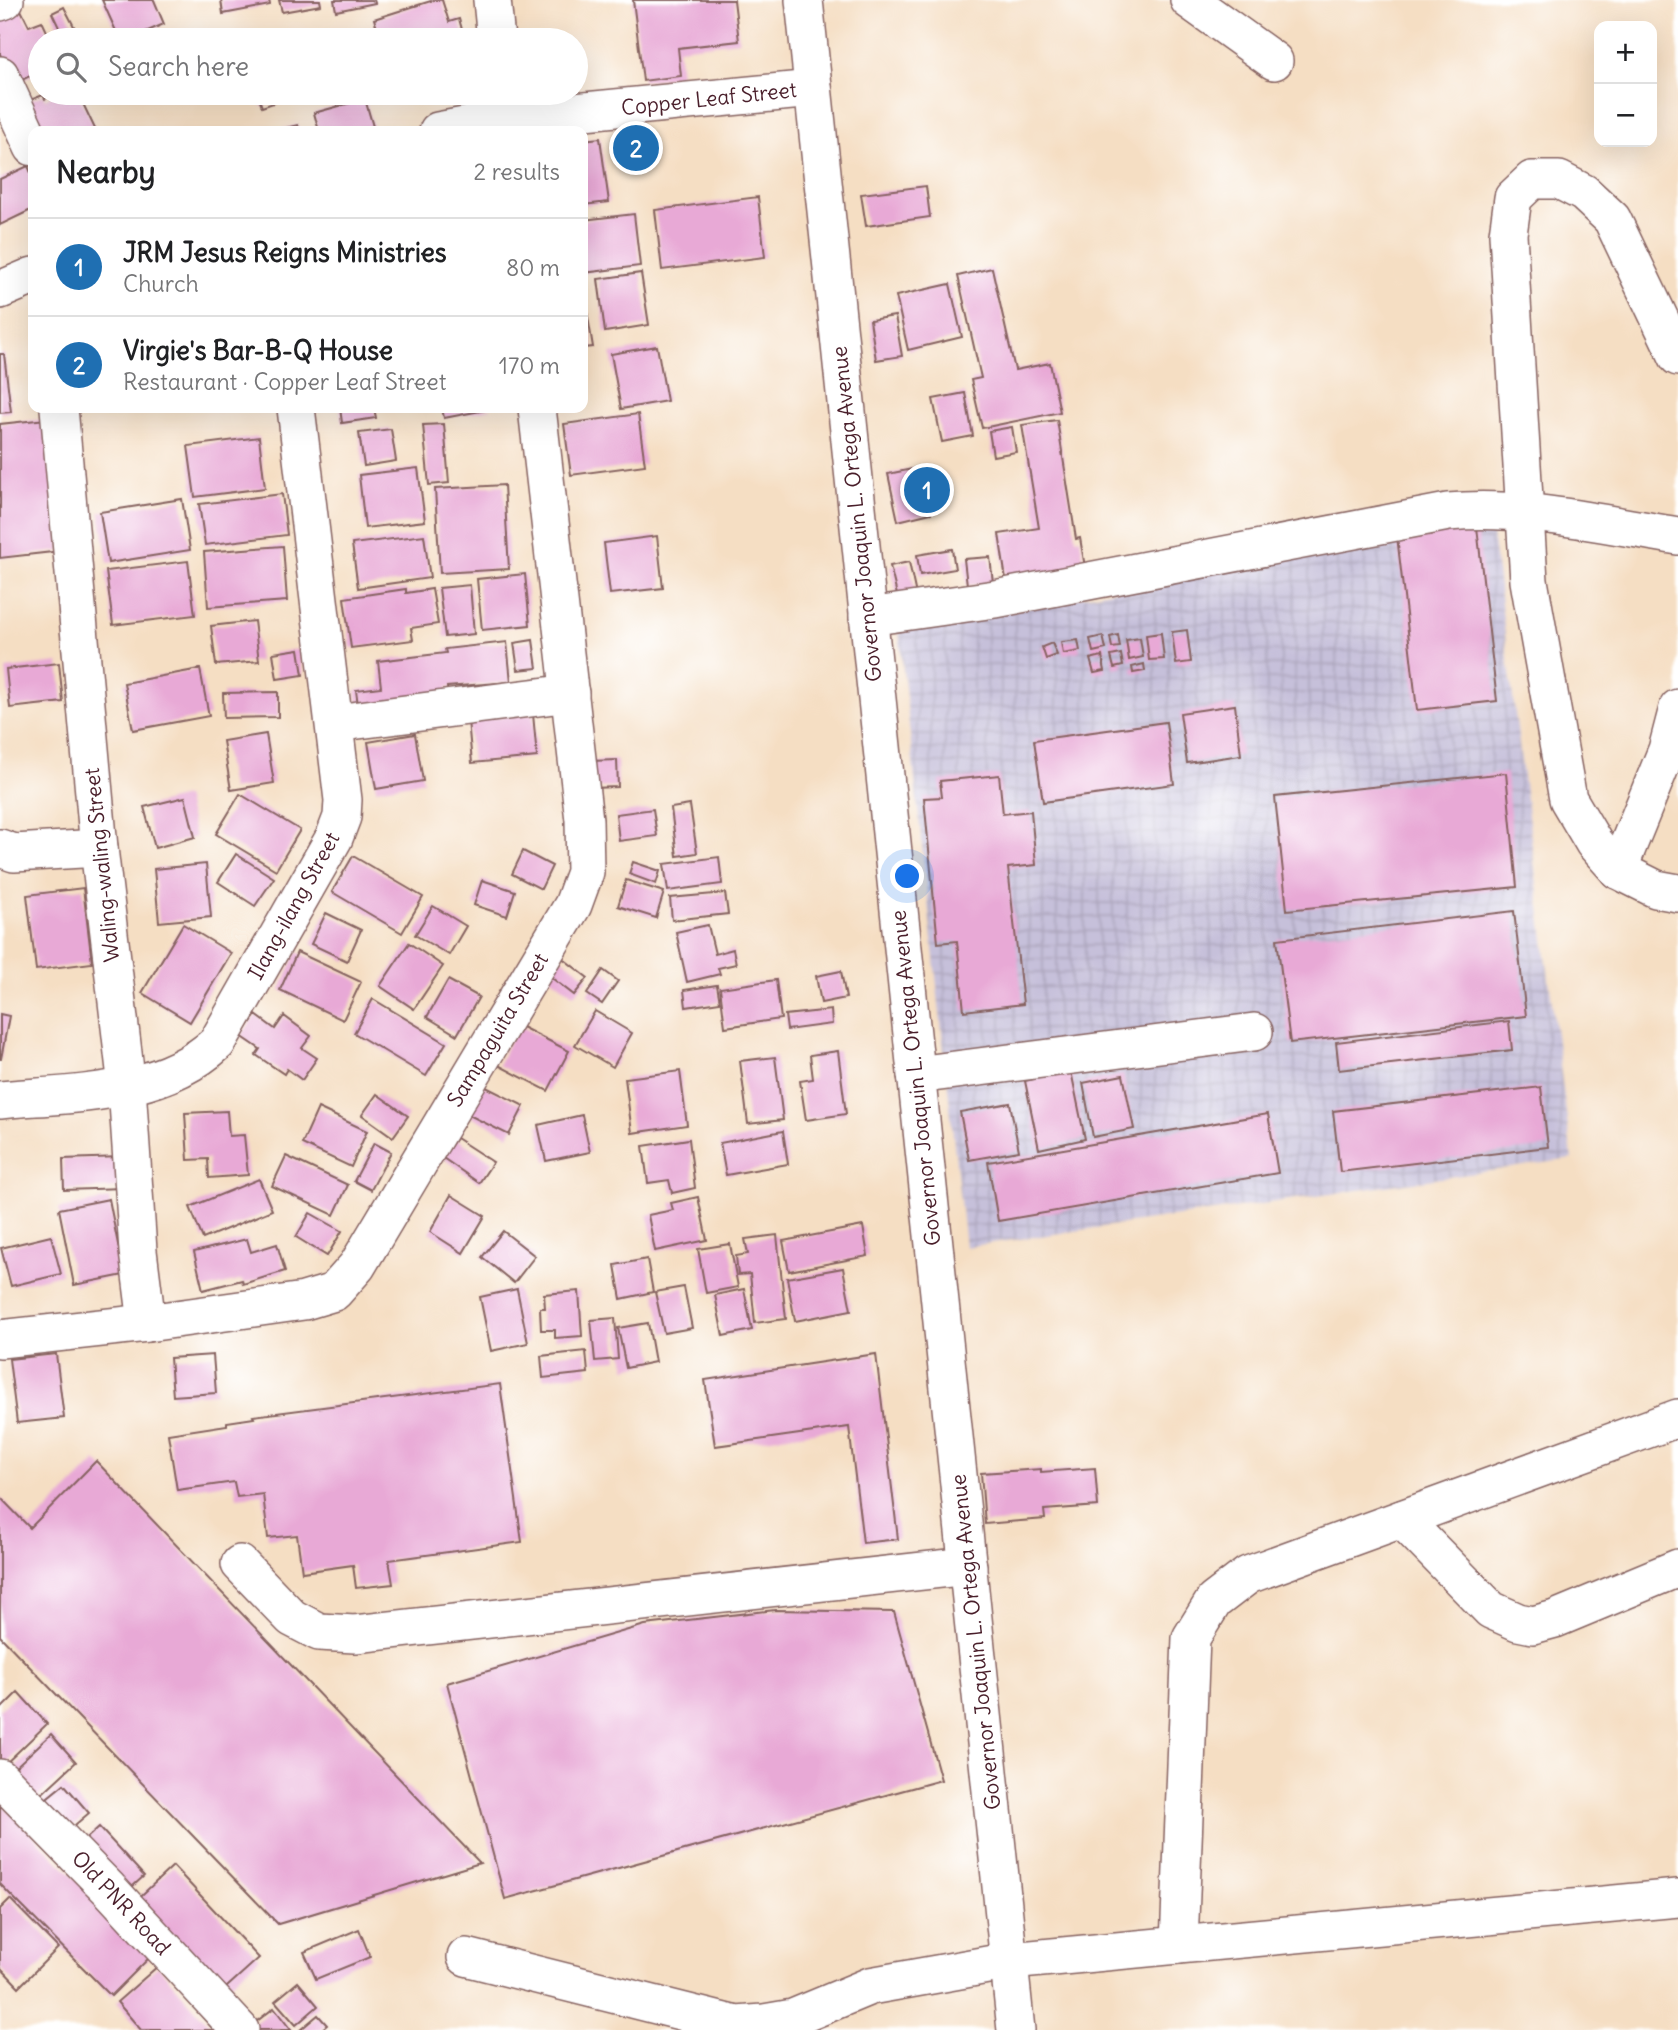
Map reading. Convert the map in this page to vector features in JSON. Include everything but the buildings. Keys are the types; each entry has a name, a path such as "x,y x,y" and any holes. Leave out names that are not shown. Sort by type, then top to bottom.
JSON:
{"street":[{"path":"0,2 5,0"},
{"path":"492,0 495,28"},
{"name":"Governor Joaquin L. Ortega Avenue","path":"804,0 1016,2030"},
{"path":"1189,0 1274,61"},
{"path":"0,75 28,136"},
{"name":"Copper Leaf Street","path":"457,126 502,114 813,89"},
{"path":"1678,368 1678,356 1612,219 1584,193 1559,180 1532,180 1513,198 1508,234 1529,581 1568,799 1594,843 1618,870 1656,889 1678,893"},
{"path":"0,290 28,278"},
{"name":"Waling-waling Street","path":"59,413 100,848 127,1087 138,1251 147,1322"},
{"name":"Ilang-ilang Street","path":"0,1100 127,1087 200,1059 217,1043 338,827 344,800 297,413"},
{"name":"Sampaguita Street","path":"0,1339 304,1301 334,1292 357,1266 573,905 585,872 584,820 538,413"},
{"path":"868,617 995,599 1448,512 1485,509 1525,511 1678,536"},
{"path":"335,723 570,693"},
{"path":"1618,870 1667,750 1678,708"},
{"path":"0,848 14,853 100,848"},
{"path":"916,1074 1254,1032"},
{"path":"1179,1945 1191,1638 1214,1601 1248,1574 1678,1418"},
{"path":"1402,1518 1491,1610 1532,1625 1555,1619 1678,1568"},
{"path":"240,1564 292,1618 319,1632 355,1633 968,1566"},
{"name":"Old PNR Road","path":"0,1778 109,1889 240,2030"},
{"path":"466,1957 736,2025 764,2024 793,2018 870,1986 1010,1961 1678,1898"}],"shaded area":[{"path":"1490,517 1572,1159 965,1247 899,632"}],"place":[{"name":"Virgie's Bar-B-Q House","path":"636,148"},
{"name":"JRM Jesus Reigns Ministries","path":"927,490"}]}
